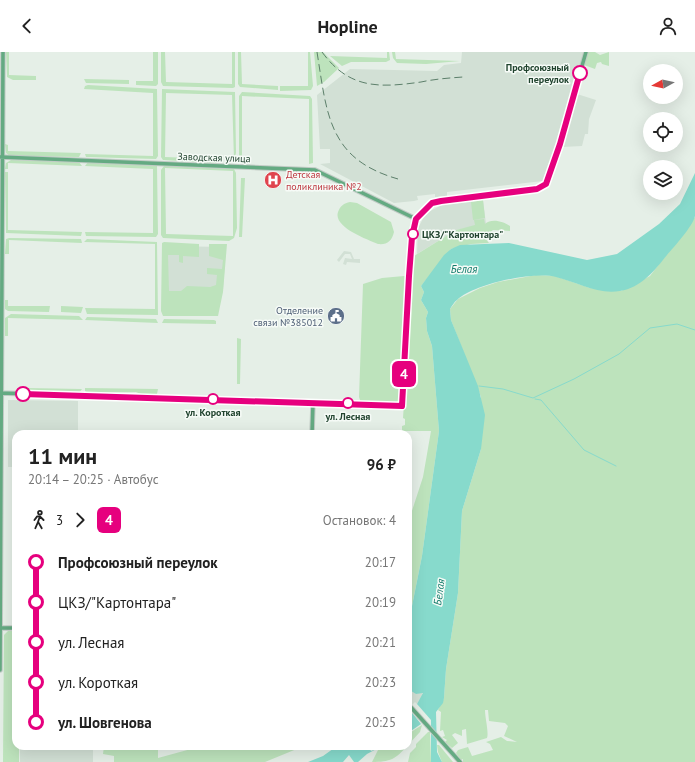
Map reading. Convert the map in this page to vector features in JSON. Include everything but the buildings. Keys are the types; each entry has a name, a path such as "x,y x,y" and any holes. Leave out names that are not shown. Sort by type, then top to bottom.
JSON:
{"main road":[{"path":"0,670 3,52"},
{"path":"1,393 402,406 409,276 412,237 416,219 432,203 537,189 546,184 560,144 586,52"},
{"name":"Заводская улица","path":"2,157 315,170 416,219"},
{"path":"312,430 313,403"},
{"path":"0,628 12,628"},
{"path":"412,709 460,762"}],"shaded area":[{"path":"462,52 586,52 548,172 543,181 447,192 447,196 435,197 435,194 417,196 418,200 394,203 320,164 330,163 330,149 320,149 317,95 350,69 437,71 444,65 461,63"},
{"path":"577,94 596,100 589,119 588,134 585,134 582,146 562,147"},
{"path":"483,200 486,224 456,230 417,254 418,228 426,213 442,205"},
{"path":"165,246 226,247 223,290 165,311"},
{"path":"344,251 351,252 354,259 360,259 360,263 347,262 346,265 343,264 345,258 352,259 350,254 345,254 339,262 337,260"},
{"path":"8,400 78,401 78,430 12,430 12,467 8,467"},
{"path":"412,691 416,694 421,692 423,694 417,704 415,702 412,705"},
{"path":"20,750 93,750 93,762 20,762"}],"green space":[{"path":"6,52 9,52 9,75 36,76 36,80 13,80 7,77"},
{"path":"153,52 158,52 158,84 156,86 136,85 136,81 153,81"},
{"path":"161,52 165,52 166,82 232,84 232,52 235,52 235,87 163,86 161,82"},
{"path":"238,52 241,52 242,84 278,86 278,90 240,87 238,84"},
{"path":"308,52 310,52 313,86 311,90 280,91 280,86 308,86"},
{"path":"314,52 323,52 339,68 324,82 317,86"},
{"path":"387,52 389,52 390,60 386,62 351,62 342,66 330,56 387,58"},
{"path":"392,52 395,52 396,59 460,61 426,64 397,63 393,58"},
{"path":"588,52 595,52 600,55 609,52 609,66 602,64 601,62 597,63 595,69 584,65"},
{"path":"84,79 129,80 129,84 86,83"},
{"path":"85,86 157,89 158,156 156,159 86,157 85,154 153,156 153,93 84,89"},
{"path":"162,89 235,92 236,153 234,160 232,95 166,93 165,157 218,159 217,163 163,160 161,157"},
{"path":"242,92 310,96 312,99 313,163 309,164 309,99 242,96 242,159 239,159 239,96"},
{"path":"5,144 8,145 8,151 81,153 79,157 10,156 6,153"},
{"path":"11,160 79,162 82,166 8,163 8,169 5,169 6,163"},
{"path":"88,162 157,166 158,234 156,237 86,236 85,232 153,233 153,169 85,166"},
{"path":"164,166 234,169 236,173 237,228 234,238 229,241 163,238 161,235 161,170","holes":["165,168 233,171 233,236 166,234"]},
{"path":"5,172 8,172 8,230 82,232 81,236 6,233"},
{"path":"241,178 245,178 242,237 239,237"},
{"path":"483,200 485,218 473,220 471,202"},
{"path":"350,202 357,203 391,222 394,232 392,238 384,244 378,244 359,236 340,223 338,212 342,205"},
{"path":"695,217 695,762 463,762 463,759 461,760 456,753 458,750 468,747 472,756 493,750 490,744 486,742 501,737 507,741 517,742 504,736 508,726 505,723 489,721 488,710 485,710 488,733 487,738 467,744 466,729 462,730 462,736 455,733 452,735 458,743 452,748 445,742 447,740 442,737 445,736 443,730 440,731 441,712 438,710 444,698 446,669 458,593 462,511 481,449 481,397 451,320 450,309 458,299 480,288 498,282 536,275 555,276 590,288 621,291 650,276"},
{"path":"484,219 485,224 490,221 504,223 510,226 510,231 493,230 484,237 489,243 471,244 451,249 421,286 424,292 421,300 428,312 426,318 427,331 432,346 439,431 422,556 412,606 412,511 423,477 431,431 402,430 402,426 405,425 405,419 403,418 414,256 456,230 475,225 474,220"},
{"path":"6,239 81,239 82,243 9,240 9,254 5,254"},
{"path":"87,239 157,242 158,315 87,314 85,308 155,309 155,244 84,242"},
{"path":"162,243 199,244 199,257 183,256 183,263 179,262 179,255 168,255 169,291 181,291 187,286 210,287 216,285 217,275 207,274 207,268 222,269 223,260 209,256 209,244 227,244 223,292 218,316 163,316 161,311"},
{"path":"408,277 400,401 396,403 361,403 359,397 363,284 382,278"},
{"path":"5,300 8,300 8,306 50,306 49,312 8,311 5,309"},
{"path":"61,306 83,307 81,313 61,312"},
{"path":"11,314 79,316 83,320 8,318 8,336 5,336 5,318"},
{"path":"87,317 156,319 158,323 85,320"},
{"path":"164,319 214,320 216,321 216,324 162,323"},
{"path":"237,338 241,339 240,384 237,384"},
{"path":"27,388 82,389 79,393 27,392"},
{"path":"85,388 158,389 157,394 149,395 136,392 88,393 85,391"},
{"path":"8,631 12,631 12,750 19,750 19,762 3,762 4,635"},
{"path":"422,725 420,732 412,741 412,731"},
{"path":"428,732 430,732 431,762 408,762 410,753 416,747 416,744"},
{"path":"437,745 439,745 453,762 442,762"},
{"path":"104,750 158,750 158,758 187,750 294,750 265,762 114,762 114,756 103,754"},
{"path":"378,750 403,750 392,759 372,762"}],"water":[{"name":"Белая","path":"695,173 694,220 658,267 647,278 635,286 612,292 596,290 556,277 519,277 490,284 465,294 454,303 450,309 451,320 478,386 485,415 481,449 462,511 458,593 446,669 444,698 443,703 436,712 437,752 442,762 431,762 431,720 417,704 423,693 416,694 412,692 412,606 422,556 439,431 432,346 427,331 426,318 428,312 421,300 424,292 421,286 444,255 451,249 460,245 509,243 587,260 617,254 659,224 683,200"},
{"path":"412,713 421,724 412,730"},
{"path":"331,750 374,750 358,762 354,762 349,755 343,762 308,762 323,756"}],"waterway":[{"path":"479,386 503,389 533,398 574,379 619,354 650,328 677,324 695,330"},
{"path":"535,399 541,400 584,450 616,466"}],"railway":[{"path":"317,52 324,95 329,114 335,131 344,146 357,159 375,170 398,179"},
{"path":"322,52 332,64 343,73 366,83 392,85 463,77"}],"bus line":[{"name":"4","path":"23,394 160,397 402,406 409,276 412,237 416,219 432,203 537,189 546,184 560,144 580,73"}],"place":[{"name":"Профсоюзный переулок","path":"580,73"},
{"name":"Детская поликлиника №2","path":"273,180"},
{"name":"ЦКЗ/\"Картонтара\"","path":"413,234"},
{"name":"Отделение связи №385012","path":"336,316"},
{"name":"ул. Короткая","path":"213,399"},
{"name":"ул. Лесная","path":"348,403"}]}
